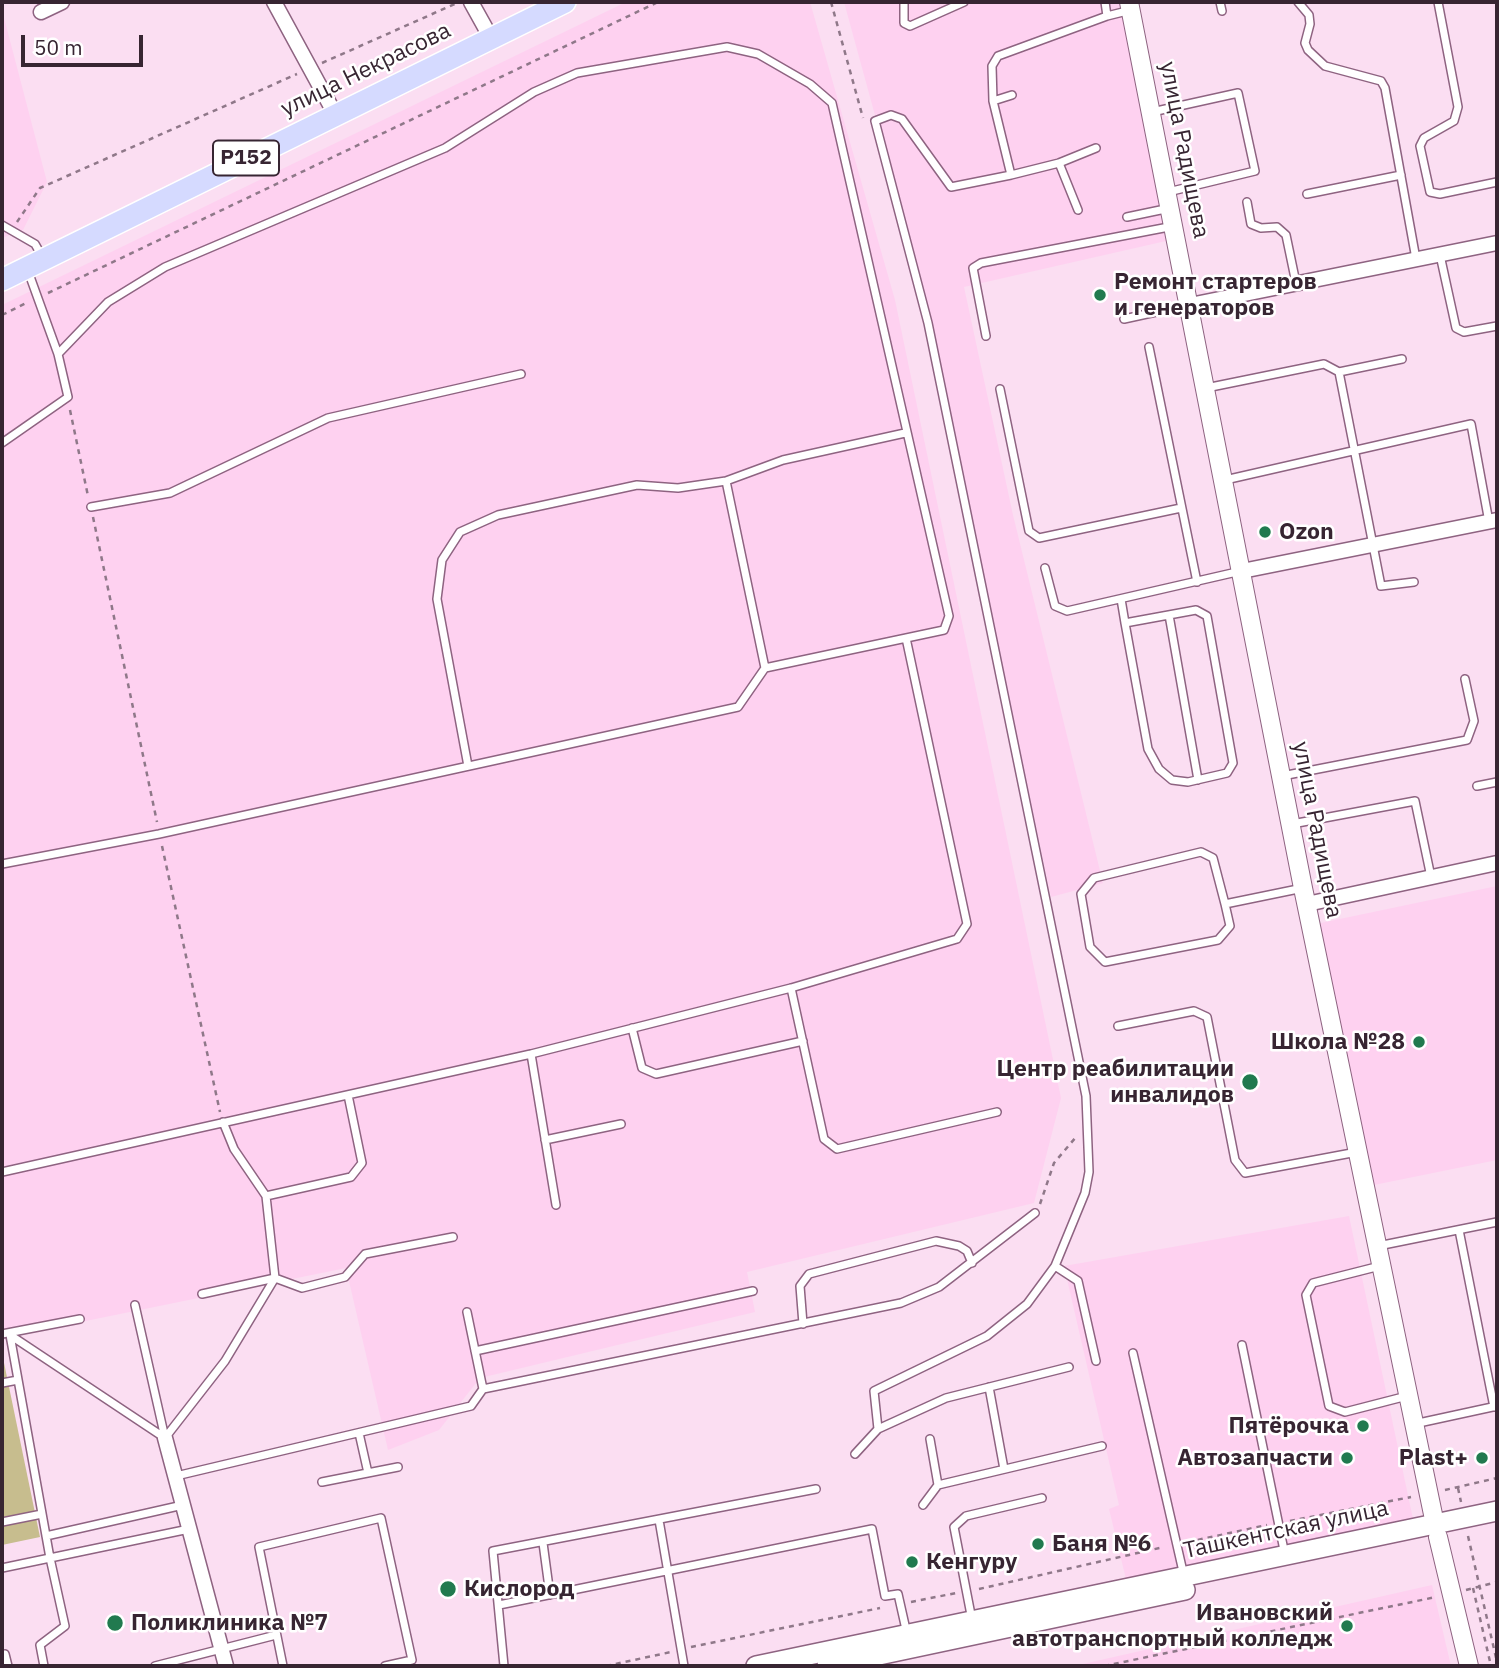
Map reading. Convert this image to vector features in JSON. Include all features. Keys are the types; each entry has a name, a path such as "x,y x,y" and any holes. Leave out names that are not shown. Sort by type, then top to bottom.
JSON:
{"main road":[{"name":"улица Некрасова","path":"2,280 565,2"},
{"name":"Ташкентская улица","path":"827,1666 1465,1524 1497,1511"},
{"name":"Ташкентская улица","path":"1465,1524 1497,1524"},
{"name":"Ташкентская улица","path":"756,1666 1285,1556 1437,1530"}],"street":[{"path":"41,12 62,2"},
{"path":"274,2 335,114"},
{"path":"471,2 491,38"},
{"name":"улица Радищева","path":"1130,6 1305,896 1413,1424 1469,1666"},
{"path":"1190,305 1497,243"},
{"path":"1242,571 1493,521"},
{"path":"1305,896 1431,877 1497,863"},
{"path":"165,1438 226,1666"}],"lane":[{"path":"904,2 904,23 910,26 964,2"},
{"path":"1105,2 1107,16"},
{"path":"1220,2 1222,11"},
{"path":"1298,2 1309,15 1310,24 1305,43 1308,50 1325,66 1381,81 1385,88 1416,260"},
{"path":"1438,2 1458,107 1454,121 1424,138 1419,145 1430,192 1440,194 1497,182"},
{"path":"1011,175 993,101 992,66 998,56 1130,6"},
{"path":"2,864 159,834 738,707 765,668 944,629 949,616 905,433 841,131 832,103 810,84 758,54 727,47 577,73 544,88 445,148 165,267 108,302 58,354"},
{"path":"986,336 973,268 981,263 1171,208 1255,171 1238,93 1152,112"},
{"path":"993,101 1012,95"},
{"path":"878,1429 874,1391 987,1336 1027,1304 1055,1266 1085,1193 1089,1172 1086,1096 926,312 874,121 891,115 902,119 951,187 1059,163 1096,148"},
{"path":"1059,163 1078,210"},
{"path":"1307,194 1401,175"},
{"path":"1247,202 1251,224 1261,228 1277,227 1286,235 1296,283"},
{"path":"1127,217 1171,208"},
{"path":"2,225 35,244 40,296 68,397 2,443"},
{"path":"1440,255 1455,328 1464,332 1497,326"},
{"path":"1124,319 1190,305"},
{"path":"1149,347 1196,582"},
{"path":"1206,388 1324,364 1339,372 1402,359"},
{"path":"1339,372 1381,586 1414,583"},
{"path":"91,507 170,492 328,418 521,374"},
{"path":"1000,389 1029,531 1039,538 1181,508"},
{"path":"1225,480 1471,424 1493,521"},
{"path":"468,766 437,599 442,560 460,532 498,514 637,485 678,488 726,481 783,460 905,433"},
{"path":"726,481 765,668"},
{"path":"1045,568 1055,606 1067,611 1242,571"},
{"path":"1121,599 1125,623 1148,749 1159,769 1172,779 1188,782 1227,773 1233,763 1207,616 1196,610 1125,623"},
{"path":"1168,615 1198,780"},
{"path":"2,1172 531,1054 791,988 957,939 967,923 906,638"},
{"path":"1281,776 1466,740 1474,722 1465,679"},
{"path":"1477,786 1497,782"},
{"path":"1291,824 1415,801 1431,877"},
{"path":"1201,852 1213,858 1225,904 1230,926 1218,940 1105,962 1090,947 1081,894 1094,878 1201,852"},
{"path":"1225,904 1305,896"},
{"path":"791,988 824,1139 837,1149 997,1112"},
{"path":"1118,1026 1194,1011 1208,1017 1235,1160 1245,1173 1358,1152"},
{"path":"632,1028 642,1068 656,1074 803,1041"},
{"path":"531,1054 556,1205"},
{"path":"266,1196 351,1177 362,1163 348,1095"},
{"path":"165,1438 225,1361 275,1278 266,1196 234,1149 223,1122"},
{"path":"545,1140 621,1124"},
{"path":"175,1477 471,1406 482,1390 901,1303 939,1287 1035,1213"},
{"path":"1377,1247 1497,1222"},
{"path":"1413,1424 1496,1406 1459,1230"},
{"path":"202,1294 275,1278 302,1288 345,1277 365,1254 453,1237"},
{"path":"803,1324 800,1286 809,1274 936,1241 960,1246 967,1251 972,1264"},
{"path":"1055,1266 1078,1281 1096,1361"},
{"path":"1381,1266 1313,1283 1306,1295 1308,1307 1329,1406 1345,1412 1408,1396"},
{"path":"475,1351 752,1291"},
{"path":"135,1305 165,1438"},
{"path":"467,1312 482,1390"},
{"path":"6,1335 80,1319"},
{"path":"6,1335 165,1438"},
{"path":"6,1335 18,1380 65,1626 40,1645 44,1666"},
{"path":"1242,1345 1285,1556"},
{"path":"1133,1353 1184,1577"},
{"path":"855,1454 878,1429 946,1398 1069,1367"},
{"path":"2,1383 18,1380"},
{"path":"989,1387 1004,1469"},
{"path":"359,1433 368,1473"},
{"path":"930,1439 938,1485"},
{"path":"923,1505 938,1485 1102,1446"},
{"path":"322,1482 398,1467"},
{"path":"504,1666 493,1551 816,1489"},
{"path":"972,1621 954,1527 966,1516 1042,1498"},
{"path":"46,1536 183,1505"},
{"path":"2,1522 42,1514"},
{"path":"283,1666 259,1548 381,1518 412,1660 385,1666"},
{"path":"659,1520 684,1666"},
{"path":"2,1568 189,1529"},
{"path":"499,1605 872,1530 885,1596 898,1594 907,1635"},
{"path":"543,1543 550,1595"},
{"path":"155,1666 276,1635"},
{"path":"5,1654 8,1666"}],"path":[{"path":"11,231 40,188 459,2"},
{"path":"2,314 658,2"},
{"path":"68,397 159,834 223,1122"},
{"path":"606,1666 1497,1478"},
{"path":"1458,1487 1497,1662"},
{"path":"1473,1588 1491,1666"},
{"path":"1104,1666 1423,1600"}],"shaded area":[{"path":"626,2 810,2 895,300 1061,1098 1034,1203 747,1272 755,1312 480,1378 439,1430 388,1450 346,1268 2,1338 2,305"},
{"path":"844,2 1121,2 1166,241 964,287 1013,515 1103,883 1051,897 919,276"},
{"path":"2,10 47,182 23,230 2,238"},
{"name":"Школа №28","path":"1497,886 1497,1160 1369,1186 1316,924"},
{"path":"1349,1216 1413,1519 1126,1579 1109,1509 1119,1505 1064,1266"},
{"path":"2,1353 40,1537 2,1545"},
{"name":"Ивановский автотранспортный колледж","path":"1432,1585 1451,1666 1074,1666"}],"place":[{"name":"Ремонт стартеров и генераторов","path":"1100,295"},
{"name":"Ozon","path":"1265,532"},
{"name":"Школа №28","path":"1419,1042"},
{"name":"Центр реабилитации инвалидов","path":"1250,1082"},
{"name":"Пятёрочка","path":"1363,1426"},
{"name":"Автозапчасти","path":"1347,1458"},
{"name":"Plast+","path":"1482,1458"},
{"name":"Баня №6","path":"1038,1544"},
{"name":"Кенгуру","path":"912,1562"},
{"name":"Кислород","path":"448,1589"},
{"name":"Поликлиника №7","path":"115,1623"},
{"name":"Ивановский автотранспортный колледж","path":"1347,1626"}]}
